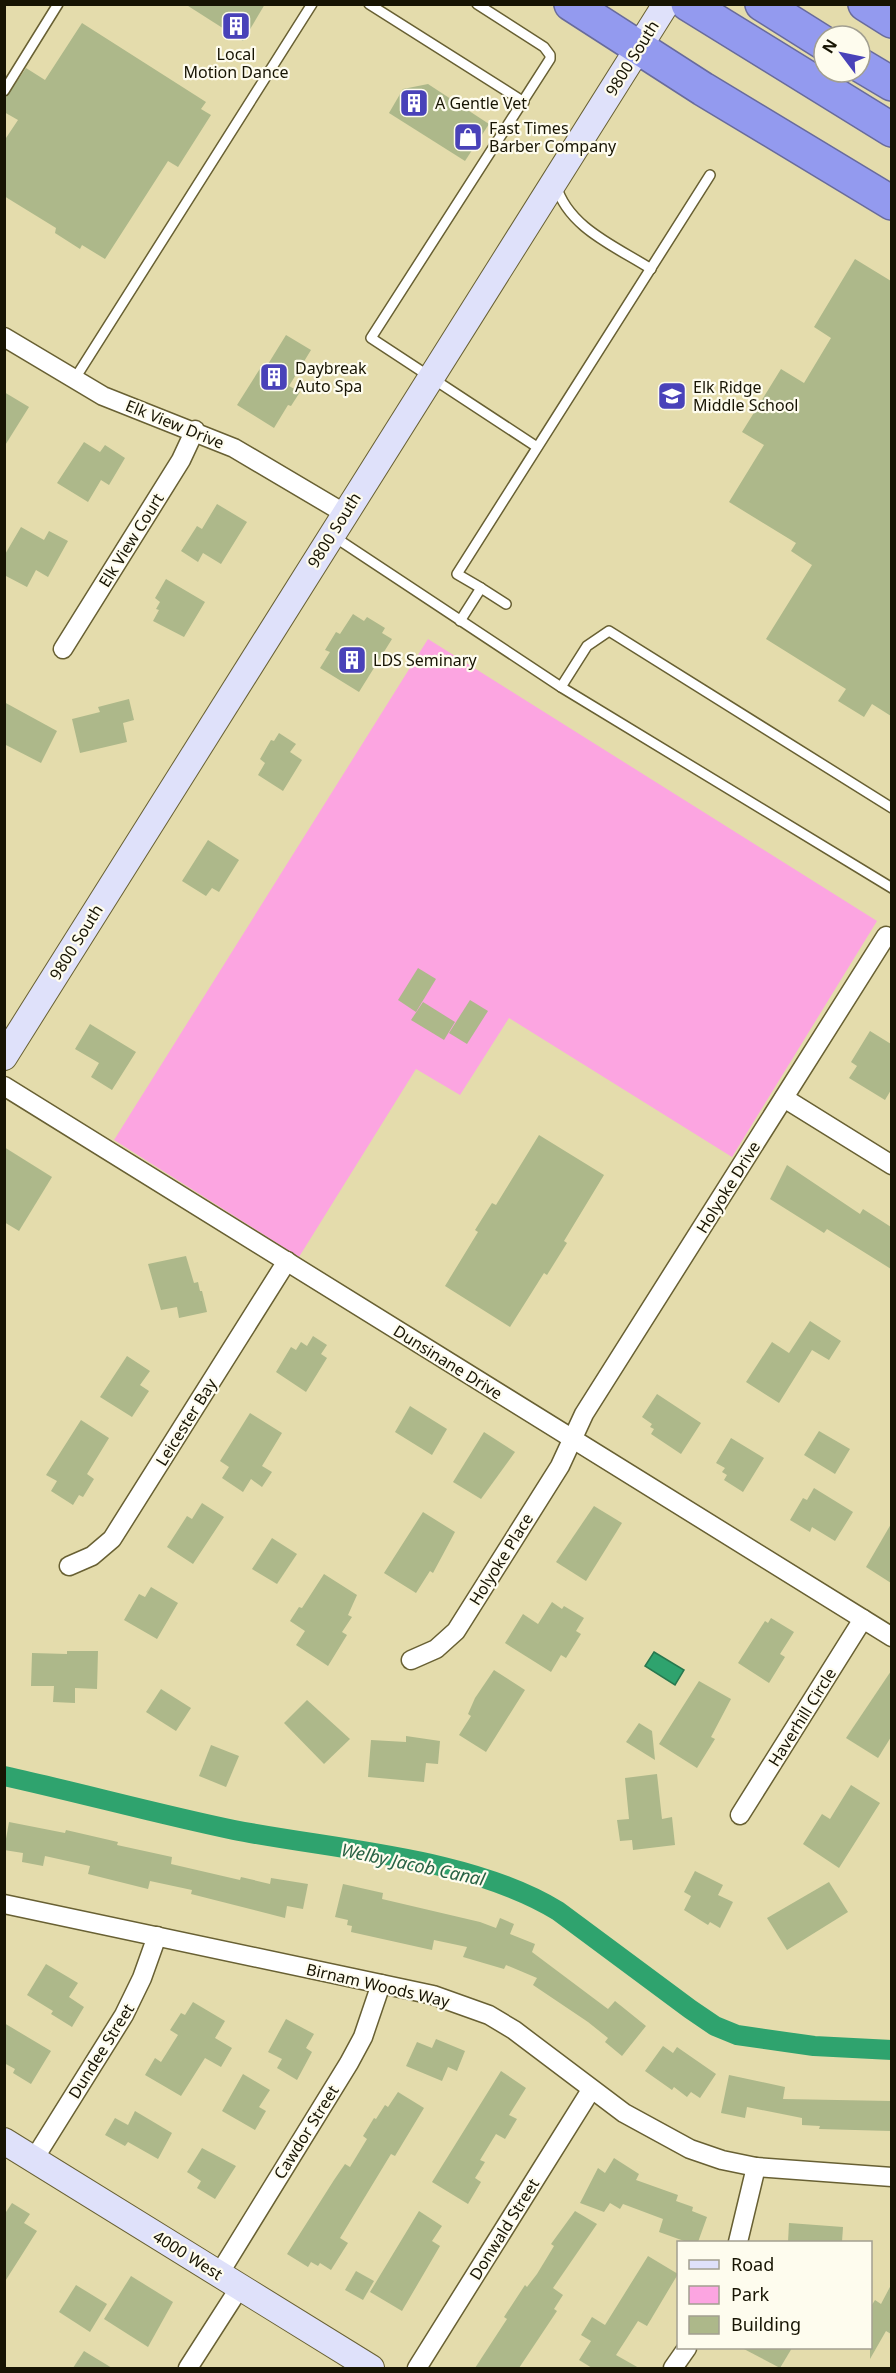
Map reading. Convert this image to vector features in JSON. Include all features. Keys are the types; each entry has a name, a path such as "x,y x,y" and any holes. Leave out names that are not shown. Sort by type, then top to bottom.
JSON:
{"highway":[{"path":"571,4 641,44 891,203"},
{"path":"688,4 891,130"},
{"path":"762,4 812,35"},
{"path":"865,4 891,21"},
{"path":"872,72 891,84"}],"main road":[{"name":"9800 South","path":"4,1058 344,513 666,4"},
{"name":"4000 West","path":"4,2141 371,2368"}],"street":[{"name":"Elk View Drive","path":"4,338 103,396 195,430 234,448 344,513"},
{"name":"Elk View Court","path":"63,649 181,460 195,430"},
{"name":"Holyoke Drive","path":"572,1439 584,1414 886,936"},
{"name":"Dunsinane Drive","path":"4,1086 891,1637"},
{"path":"784,1098 891,1165"},
{"name":"Leicester Bay","path":"69,1566 92,1556 112,1539 287,1261"},
{"name":"Holyoke Place","path":"411,1660 436,1649 456,1631 560,1466 572,1439"},
{"name":"Haverhill Circle","path":"740,1815 863,1619"},
{"name":"Birnam Woods Way","path":"4,1904 433,1995 489,2015 531,2042 591,2090 658,2134 690,2149 722,2160 756,2167 891,2177"},
{"name":"Dundee Street","path":"34,2159 124,2015 142,1978 157,1936"},
{"name":"Cawdor Street","path":"188,2368 229,2281 363,2037 381,1984"},
{"name":"Donwald Street","path":"417,2368 591,2090"},
{"path":"738,2241 756,2167"},
{"path":"673,2368 686,2349"}],"lane":[{"path":"4,91 58,4"},
{"path":"74,380 312,4"},
{"path":"369,4 524,102"},
{"path":"477,4 544,47 550,54 548,64 371,338 537,447"},
{"path":"506,604 457,574 710,175"},
{"path":"555,180 563,202 578,222 651,269"},
{"path":"331,535 561,687 891,888"},
{"path":"460,621 481,588"},
{"path":"561,687 587,646 609,631 891,808"}],"green space":[{"path":"428,639 877,921 732,1157 509,1018 460,1095 416,1069 299,1257 114,1140"}],"shaded area":[{"path":"654,1652 684,1670 675,1685 645,1666"}],"building":[{"name":"Local Motion Dance","path":"185,4 265,4 243,41"},
{"path":"82,23 206,102 201,109 211,115 178,167 168,161 105,259 82,245 80,249 55,233 56,228 4,196 4,141 18,120 4,112 4,100 26,68 45,80"},
{"path":"428,84 489,124 465,161 389,113 403,89"},
{"path":"855,259 891,281 891,716 872,704 864,717 838,701 846,689 766,639 812,565 791,551 796,543 729,502 764,445 742,432 781,369 804,383 831,338 814,327"},
{"name":"Daybreak Auto Spa","path":"286,335 311,350 289,386 300,392 291,406 288,405 274,428 237,405 261,367 265,369"},
{"path":"4,392 29,407 4,447"},
{"path":"84,442 100,452 105,445 125,458 109,485 101,480 88,502 57,483"},
{"path":"217,504 247,522 221,564 203,553 198,562 181,551 197,526 202,529"},
{"path":"21,527 44,540 49,531 68,541 48,577 36,570 27,587 4,575 4,556"},
{"path":"166,579 205,602 184,637 153,621 159,610 156,609 160,602 155,598"},
{"name":"LDS Seminary","path":"353,614 364,621 367,617 385,628 382,633 392,639 359,692 320,668 330,652 325,650 336,632 340,634"},
{"path":"129,699 134,720 123,723 127,742 80,753 72,719 100,712 98,707"},
{"path":"4,702 57,731 41,763 4,744"},
{"path":"279,733 296,744 290,752 302,760 283,791 258,775 265,763 260,759 271,740 274,741"},
{"path":"208,840 239,860 219,892 212,888 206,896 182,881"},
{"path":"418,968 436,979 416,1012 398,1000"},
{"path":"470,1000 488,1011 467,1044 449,1033"},
{"path":"423,1002 455,1022 444,1040 411,1020"},
{"path":"90,1024 136,1052 112,1090 91,1077 99,1063 75,1049"},
{"path":"870,1031 891,1044 891,1090 885,1100 849,1078 857,1066 851,1062"},
{"path":"539,1135 604,1175 564,1241 567,1243 547,1275 544,1273 510,1327 445,1286 478,1232 475,1230 492,1203 496,1205"},
{"path":"4,1147 52,1177 19,1231 4,1222"},
{"path":"787,1165 860,1214 863,1209 891,1227 891,1269 827,1229 824,1233 770,1199"},
{"path":"186,1256 194,1283 198,1282 200,1291 202,1291 207,1312 179,1318 177,1307 161,1310 148,1264"},
{"path":"810,1321 841,1341 829,1360 812,1350 779,1403 746,1382 772,1342 789,1353"},
{"path":"313,1336 327,1345 321,1354 327,1358 306,1392 276,1372 291,1347 296,1350 301,1342 307,1346"},
{"path":"127,1356 150,1371 140,1385 149,1391 132,1417 100,1397"},
{"path":"657,1394 701,1423 681,1454 651,1434 654,1429 650,1427 652,1424 642,1417"},
{"path":"410,1406 447,1429 432,1455 395,1432"},
{"path":"250,1413 282,1433 262,1466 272,1472 262,1487 251,1479 243,1492 222,1478 229,1467 220,1461"},
{"path":"81,1420 109,1438 87,1474 94,1479 83,1497 79,1495 73,1505 51,1491 57,1481 46,1475"},
{"path":"819,1431 850,1449 835,1474 804,1455"},
{"path":"484,1432 515,1452 481,1499 453,1482"},
{"path":"731,1438 764,1458 743,1492 724,1480 727,1475 722,1472 725,1468 716,1463"},
{"path":"814,1488 853,1512 835,1541 812,1527 810,1532 790,1520 803,1498 807,1500"},
{"path":"202,1503 224,1517 193,1564 167,1547 187,1516 192,1519"},
{"path":"594,1506 622,1523 586,1581 556,1562"},
{"path":"423,1512 455,1532 433,1573 430,1571 416,1593 384,1573"},
{"path":"891,1524 891,1583 866,1567"},
{"path":"272,1538 297,1554 277,1584 252,1569"},
{"path":"324,1574 357,1595 348,1615 352,1617 342,1632 347,1635 328,1666 296,1645 305,1631 290,1621 299,1607 302,1608"},
{"path":"151,1587 178,1603 157,1639 124,1620 139,1594 145,1597"},
{"path":"552,1602 584,1618 576,1631 581,1634 566,1658 561,1655 551,1672 505,1643 523,1614 538,1624"},
{"path":"771,1618 794,1632 780,1654 785,1657 769,1683 738,1663 765,1621 768,1623"},
{"path":"67,1651 98,1651 97,1689 75,1688 75,1703 53,1702 54,1686 31,1686 32,1653 67,1654"},
{"path":"494,1670 525,1690 486,1752 459,1735 471,1716 468,1714 475,1698"},
{"path":"891,1671 891,1737 878,1758 846,1738"},
{"path":"699,1681 731,1699 711,1737 715,1739 697,1768 659,1744"},
{"path":"161,1689 191,1708 176,1731 146,1712"},
{"path":"307,1700 350,1739 324,1764 284,1723"},
{"path":"639,1723 652,1731 655,1760 626,1742"},
{"path":"406,1736 440,1741 438,1764 426,1763 424,1782 368,1777 371,1740 406,1742"},
{"path":"211,1745 239,1756 226,1787 199,1776"},
{"path":"657,1774 662,1819 672,1817 675,1845 633,1850 632,1840 620,1841 617,1820 629,1819 625,1778"},
{"path":"851,1785 880,1803 839,1868 803,1844 822,1814 830,1819"},
{"path":"9,1822 65,1833 66,1830 118,1842 117,1845 172,1857 171,1864 240,1880 241,1877 270,1884 271,1878 308,1884 303,1909 287,1906 285,1918 191,1894 192,1890 150,1881 148,1889 88,1874 90,1866 45,1856 43,1866 22,1862 23,1853 4,1850"},
{"path":"695,1871 723,1885 718,1895 733,1902 720,1928 710,1922 708,1925 684,1910 691,1896 684,1892"},
{"path":"829,1882 848,1912 787,1950 767,1918"},
{"path":"343,1884 383,1893 382,1899 480,1922 496,1928 500,1918 514,1924 510,1934 535,1944 532,1952 608,2009 615,2001 646,2026 622,2056 605,2042 608,2038 588,2022 533,1985 537,1978 506,1965 504,1969 463,1957 467,1947 434,1940 432,1950 351,1932 352,1926 347,1925 348,1920 335,1917"},
{"path":"46,1964 78,1983 69,1997 84,2007 72,2027 51,2014 53,2011 27,1995"},
{"path":"193,2002 225,2021 215,2038 232,2048 221,2067 205,2058 181,2096 145,2075 155,2058 161,2062 178,2035 170,2030 181,2013 185,2015"},
{"path":"286,2019 314,2034 306,2048 312,2052 297,2080 277,2068 282,2059 268,2052"},
{"path":"4,2023 51,2051 31,2084 13,2073 15,2069 4,2063"},
{"path":"436,2039 465,2051 457,2071 448,2067 442,2081 406,2066 417,2042 432,2048"},
{"path":"663,2046 673,2053 677,2047 716,2074 700,2098 691,2092 687,2097 674,2087 672,2090 645,2071"},
{"path":"501,2071 526,2088 509,2115 517,2119 505,2139 496,2134 480,2160 485,2162 475,2178 481,2182 468,2204 432,2182"},
{"path":"243,2074 270,2090 259,2107 266,2111 255,2130 222,2111"},
{"path":"729,2075 785,2087 783,2099 891,2101 891,2131 819,2129 820,2126 802,2125 802,2118 747,2107 745,2118 721,2113"},
{"path":"398,2092 424,2108 395,2156 391,2154 340,2238 348,2243 331,2270 320,2263 318,2266 311,2262 308,2267 287,2254 345,2164 350,2167 367,2139 363,2136 374,2118 376,2119 385,2105 388,2107"},
{"path":"135,2111 172,2133 158,2159 128,2142 125,2146 105,2135 115,2118 128,2125"},
{"path":"202,2148 236,2166 215,2199 197,2188 201,2181 187,2172"},
{"path":"614,2158 639,2174 636,2180 678,2195 676,2201 693,2207 692,2211 707,2217 698,2241 684,2241 659,2232 663,2219 623,2204 620,2209 610,2203 604,2212 580,2203 598,2168 605,2173"},
{"path":"12,2203 30,2214 24,2223 37,2231 4,2283 4,2215"},
{"path":"419,2211 442,2226 432,2241 440,2246 402,2311 370,2292"},
{"path":"575,2211 597,2224 553,2288 563,2295 554,2309 557,2311 519,2368 475,2368 507,2319 504,2317 525,2285 527,2287 537,2274 554,2246 551,2244"},
{"path":"789,2223 843,2227 842,2241 788,2241"},
{"path":"648,2256 677,2273 647,2326 638,2321 616,2355 639,2368 592,2368 579,2360 591,2341 581,2335 592,2317 605,2325"},
{"path":"356,2271 374,2281 363,2300 345,2290"},
{"path":"131,2276 173,2302 148,2347 104,2319"},
{"path":"76,2285 107,2304 90,2332 59,2312"},
{"path":"891,2285 891,2334 886,2331 870,2359 872,2305 875,2300 881,2304"},
{"path":"744,2349 791,2349 780,2368"},
{"path":"84,2351 112,2368 73,2368"}],"waterway":[{"name":"Welby Jacob Canal","path":"4,1776 234,1830 401,1858 485,1878 523,1893 558,1911 715,2026 737,2035 814,2046 892,2050"}],"place":[{"name":"Local Motion Dance","path":"236,26"},
{"name":"A Gentle Vet","path":"414,103"},
{"name":"Fast Times Barber Company","path":"468,137"},
{"name":"Daybreak Auto Spa","path":"274,377"},
{"name":"Elk Ridge Middle School","path":"672,396"},
{"name":"LDS Seminary","path":"352,660"}]}
